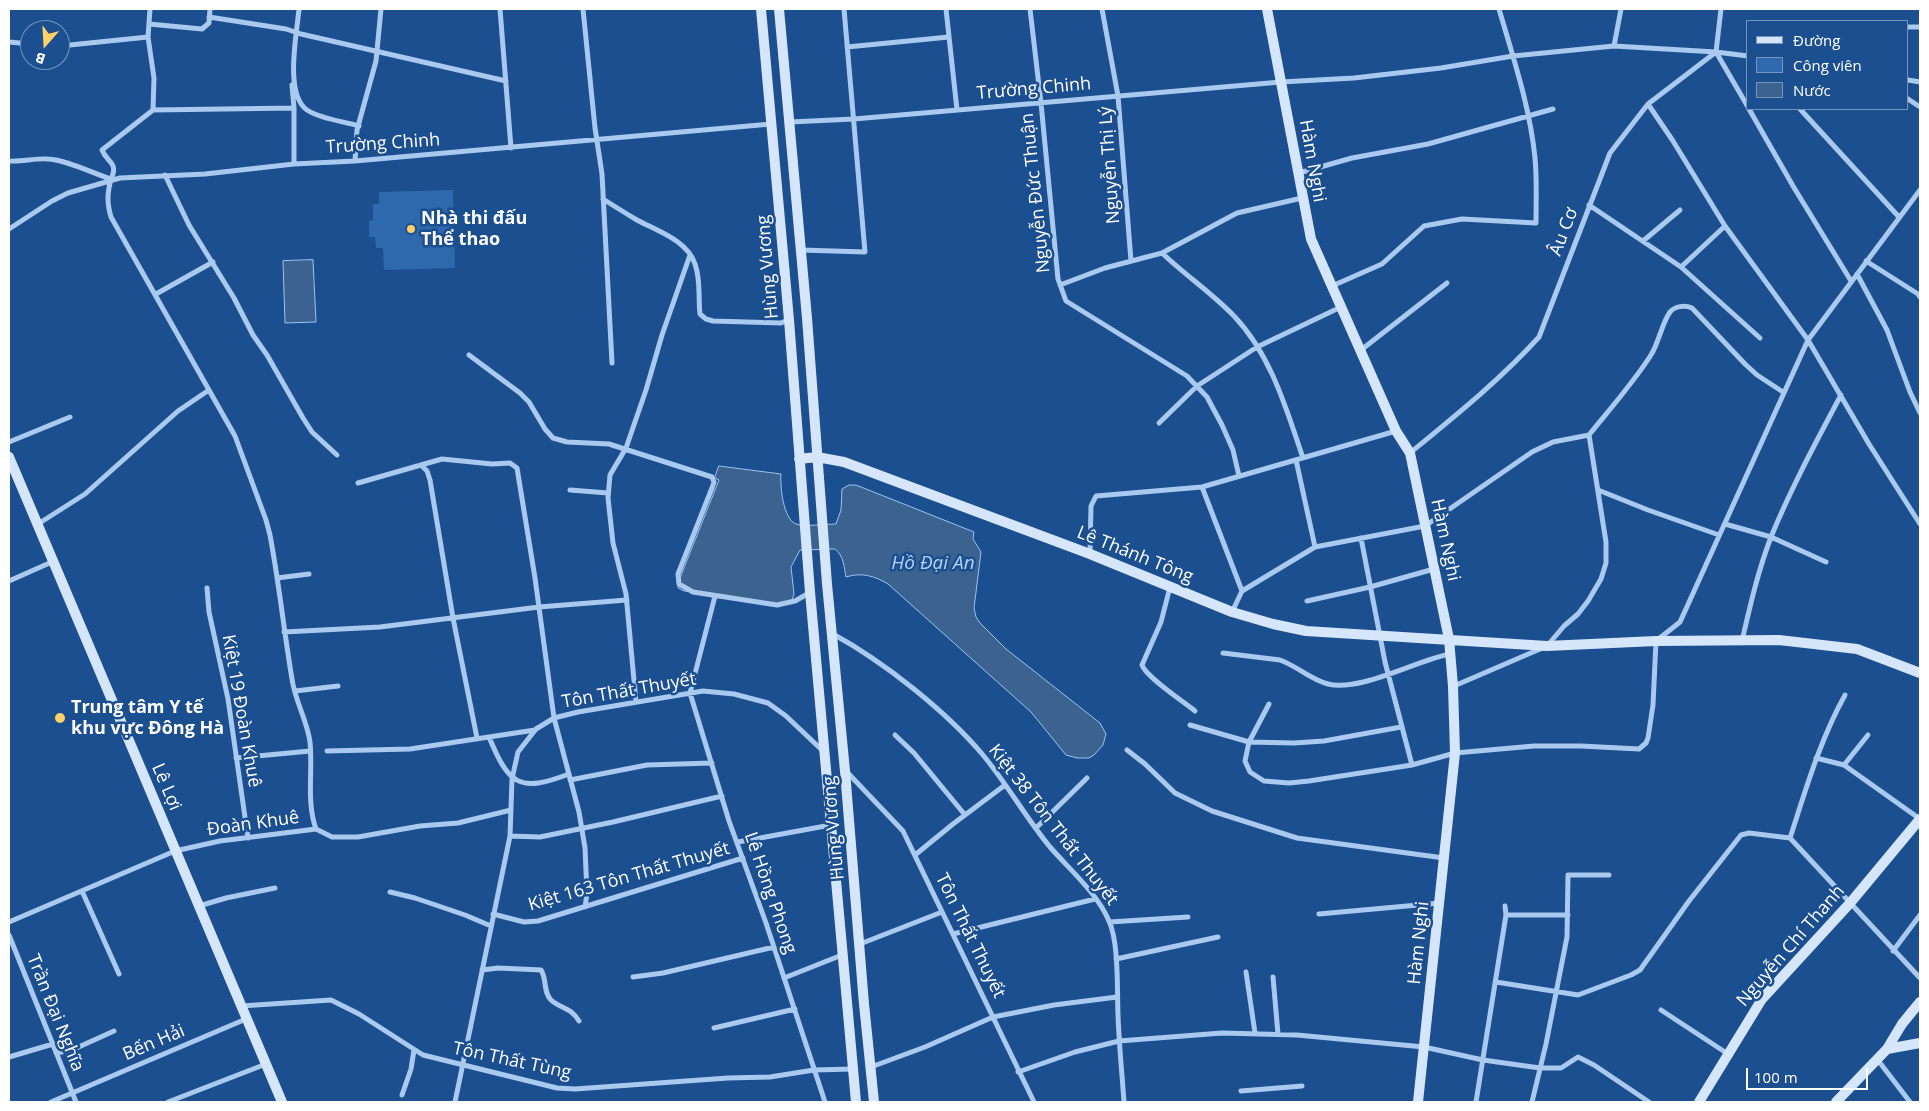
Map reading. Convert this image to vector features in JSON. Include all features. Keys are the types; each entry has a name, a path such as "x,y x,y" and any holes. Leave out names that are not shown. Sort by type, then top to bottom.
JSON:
{"street":[{"path":"150,9 148,37 154,78 153,110"},
{"path":"149,24 202,29 209,23 210,9"},
{"path":"294,164 292,73 299,9"},
{"path":"355,161 359,126 377,52 381,9"},
{"path":"500,9 511,148"},
{"path":"583,9 602,174 612,363"},
{"name":"Hùng Vương","path":"761,9 789,320 806,551 856,1102"},
{"name":"Hùng Vương","path":"779,9 807,318 824,550 846,771 864,1004 874,1102"},
{"path":"782,252 801,250 865,252 844,9"},
{"path":"946,9 957,110"},
{"name":"Nguyễn Đức Thuận","path":"1030,9 1060,285"},
{"name":"Nguyễn Thị Lý","path":"1102,9 1118,96 1131,261"},
{"name":"Hàm Nghi","path":"1267,9 1311,239 1396,431 1410,453 1449,639 1454,686 1455,753 1418,1102"},
{"path":"1332,286 1382,264 1424,226 1462,219 1536,223 1535,158 1528,117 1499,9"},
{"path":"1614,46 1621,9"},
{"path":"1721,9 1716,52 1746,104"},
{"path":"209,17 286,29 506,81"},
{"path":"70,45 148,37"},
{"path":"847,47 949,37"},
{"name":"Trường Chinh","path":"790,122 854,119 1281,82 1354,78 1441,68 1513,56 1614,46 1716,52 1746,56"},
{"name":"Âu Cơ","path":"1410,453 1494,381 1539,337 1610,153 1648,104 1716,52"},
{"path":"292,73 296,92 305,109 318,115 359,126"},
{"path":"1909,100 1920,107"},
{"path":"1648,104 1674,141 1725,226 1808,340 1869,444 1920,524"},
{"path":"294,108 153,110 102,150 114,165 114,174 107,192 107,205 111,217 235,436 266,520 295,691 306,725 310,750 311,800 316,829"},
{"path":"1299,173 1352,158 1428,144 1553,109"},
{"path":"1749,110 1851,281"},
{"path":"1801,110 1899,218"},
{"path":"772,124 790,122"},
{"name":"Trường Chinh","path":"9,229 52,201 68,193 111,180 164,175 205,174 294,164 511,148 772,124"},
{"path":"9,160 19,162 47,158 111,180"},
{"path":"164,175 189,225 213,262 253,336 267,355 303,418 312,432 338,455"},
{"path":"1269,704 1249,742 1245,756 1246,766 1254,776 1264,781 1289,783 1309,781 1412,765 1455,753 1534,746 1639,749 1643,746 1648,738 1653,705 1656,641 1680,622 1808,340 1920,190"},
{"path":"1239,476 1232,450 1222,425 1207,397 1197,386 1187,376 1154,354 1066,301 1060,285 1105,268 1162,253 1237,213 1302,198"},
{"path":"603,199 629,216 665,234 690,255 698,275 700,314 706,320 781,323 807,318"},
{"path":"1589,205 1681,267 1760,338"},
{"path":"1643,241 1680,210"},
{"path":"1681,267 1725,226"},
{"path":"1162,253 1234,316 1257,347 1282,396 1303,458"},
{"path":"636,702 627,600 619,560 613,543 608,493 610,475 626,448 690,255"},
{"path":"1866,261 1920,297"},
{"path":"156,294 213,262"},
{"path":"1857,274 1888,330 1910,392 1920,412"},
{"path":"1360,350 1447,283"},
{"path":"1232,612 1242,591 1315,547 1425,526 1532,452 1553,442 1589,435 1651,354 1670,312 1681,306 1689,307 1695,311 1745,364 1757,375 1783,392"},
{"path":"1159,423 1197,386 1257,347 1341,307"},
{"path":"469,355 529,402 544,429 553,438 567,442 609,444 626,448 712,477 714,482 712,488 678,574 679,584 684,588 693,592 715,596 782,605 796,602 810,592"},
{"path":"38,524 85,494 178,412 209,390"},
{"path":"1742,641 1755,585 1771,537 1795,484 1841,395"},
{"path":"9,442 70,417"},
{"path":"1090,554 1091,506 1096,496 1202,487 1396,431"},
{"path":"1454,686 1547,646 1564,626 1578,614 1605,572 1606,542 1589,435"},
{"name":"Lê Lợi","path":"9,457 282,1102"},
{"name":"Lê Thánh Tông","path":"799,459 818,457 844,462 1090,554 1232,612 1273,624 1306,630 1547,646 1656,641 1779,640 1857,649 1920,673"},
{"path":"358,483 442,459 492,464 510,463 517,468 554,718 582,828 587,865 585,907"},
{"path":"1296,460 1315,547"},
{"path":"421,465 427,472 430,480 453,618 477,738"},
{"path":"1202,487 1242,591"},
{"path":"570,490 608,493"},
{"path":"1598,490 1719,535"},
{"path":"1725,524 1771,537 1826,562"},
{"path":"1361,538 1388,674 1412,765"},
{"path":"9,581 54,561"},
{"path":"1307,601 1370,587 1434,569"},
{"path":"277,578 309,574"},
{"path":"1170,587 1161,622 1143,662 1143,668 1195,711"},
{"name":"Kiệt 19 Đoàn Khuê","path":"207,588 209,612 228,699 248,838"},
{"path":"690,693 715,596"},
{"path":"284,632 380,627 539,607 627,600"},
{"name":"Kiệt 38 Tôn Thất Thuyết","path":"832,634 860,649 959,728 984,756 1050,847 1072,869 1110,922 1116,959 1124,1102"},
{"path":"1223,652 1280,660 1330,684 1352,684 1450,654"},
{"path":"295,691 338,686"},
{"name":"Tôn Thất Thuyết","path":"455,1102 510,836 512,778 518,752 536,730 554,718 703,691 734,694 768,703 786,716 825,753"},
{"name":"Lê Hồng Phong","path":"690,693 722,796 825,1102"},
{"path":"1790,838 1830,721 1845,695"},
{"path":"1190,725 1249,742 1294,743 1324,741 1401,727"},
{"path":"327,751 410,749 536,730"},
{"path":"895,735 914,753 965,815"},
{"path":"1844,765 1868,735"},
{"path":"489,737 501,763 512,778 531,785 647,765 712,763"},
{"path":"236,758 310,750"},
{"path":"1127,750 1145,764 1175,794 1212,811 1297,838 1445,858"},
{"path":"825,753 846,771"},
{"path":"1816,758 1844,765 1920,819"},
{"name":"Tôn Thất Thuyết","path":"846,771 903,831 1034,1102"},
{"path":"1036,828 1087,778"},
{"path":"915,855 1005,785"},
{"path":"510,836 540,837 722,796"},
{"name":"Đoàn Khuê","path":"9,922 176,851 220,841 316,829 332,837 358,837 420,826 458,823 511,810"},
{"name":"Nguyễn Chí Thanh","path":"1699,1102 1762,1000 1851,902 1920,819"},
{"path":"738,842 832,825"},
{"path":"1496,982 1578,995 1640,970 1689,901 1741,835 1749,833 1790,838 1920,978"},
{"name":"Kiệt 163 Tôn Thất Thuyết","path":"493,914 524,922 538,922 743,858"},
{"path":"1532,1102 1567,938 1568,875 1609,875"},
{"path":"199,906 226,898 275,888"},
{"path":"82,891 119,974"},
{"path":"390,892 415,898 490,926"},
{"path":"953,934 1095,899"},
{"path":"1319,914 1440,903"},
{"path":"1476,1102 1496,982 1506,906"},
{"path":"784,978 842,951 942,912"},
{"path":"1506,915 1568,915"},
{"path":"1894,951 1920,915"},
{"path":"1110,922 1188,917"},
{"name":"Trần Đại Nghĩa","path":"9,935 76,1102"},
{"path":"1116,959 1218,937"},
{"path":"633,977 663,973 774,947"},
{"path":"482,970 498,968 541,970 544,974 546,990 550,999 574,1012 579,1021"},
{"path":"1246,972 1256,1033"},
{"path":"1273,978 1278,1034"},
{"path":"853,1068 871,1067 925,1047 993,1017 1117,997"},
{"name":"Tôn Thất Tùng","path":"241,1006 331,1000 359,1014 423,1055 534,1083 575,1089 728,1078 770,1077 814,1070 853,1068"},
{"path":"1836,1102 1887,1049 1902,1024 1920,1002"},
{"path":"714,1028 795,1009"},
{"path":"1661,1010 1728,1054"},
{"name":"Bến Hải","path":"51,1102 246,1019"},
{"path":"56,1053 77,1048 114,1031"},
{"path":"1018,1072 1076,1052 1120,1040 1222,1033 1278,1034 1424,1047 1483,1060 1540,1068 1561,1068 1578,1057 1594,1065 1649,1102"},
{"path":"1887,1049 1920,1043"},
{"path":"9,1057 53,1044"},
{"path":"402,1095 411,1069 414,1050"},
{"path":"1877,1060 1910,1102"},
{"path":"168,1102 266,1064"},
{"path":"1241,1091 1302,1086"}],"green space":[{"name":"Nhà thi đấu Thể thao","path":"453,190 455,268 384,270 383,248 376,248 375,237 369,237 369,221 373,220 373,204 379,204 379,192"}],"water":[{"path":"313,260 316,322 285,323 283,261"},
{"name":"Hồ Đại An","path":"719,466 781,474 785,509 788,516 796,524 836,524 841,510 842,489 849,485 856,485 974,532 973,539 981,552 974,608 976,617 1006,649 1100,723 1106,734 1103,745 1089,758 1077,758 1066,755 1031,712 888,584 868,576 846,577 842,558 835,549 800,550 791,567 794,594 792,600 777,604 684,591 678,588 678,583 719,480 715,478"}],"place":[{"name":"Nhà thi đấu Thể thao","path":"411,229"},
{"name":"Trung tâm Y tế khu vực Đông Hà","path":"60,718"}]}
